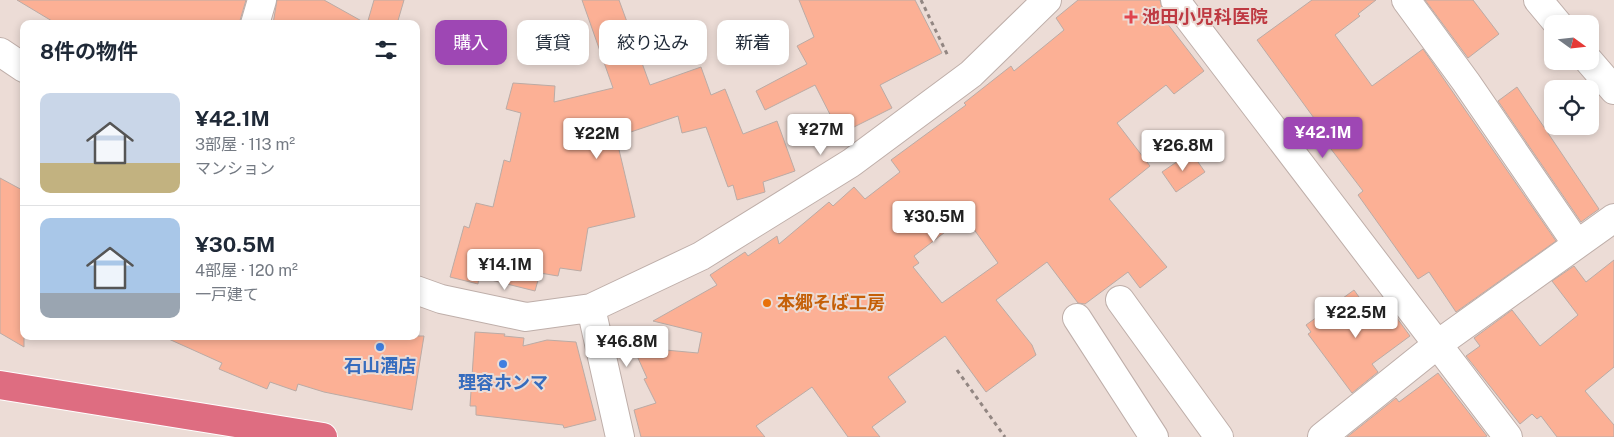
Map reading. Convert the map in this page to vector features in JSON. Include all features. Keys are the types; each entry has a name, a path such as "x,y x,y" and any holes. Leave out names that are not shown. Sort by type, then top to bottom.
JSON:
{"highway":[{"path":"0,384 323,437"}],"street":[{"path":"256,20 262,0"},
{"path":"420,291 441,299 526,317 592,308 701,256 851,163 960,81 1047,0"},
{"path":"1175,0 1508,437"},
{"path":"1406,0 1466,82 1577,244"},
{"path":"1538,0 1550,15"},
{"path":"0,52 20,65"},
{"path":"1597,70 1614,90"},
{"path":"1322,437 1438,344 1614,218"},
{"path":"1120,300 1219,437"},
{"path":"592,308 620,437"},
{"path":"1077,318 1154,437"}],"path":[{"path":"921,0 960,81"},
{"path":"957,370 1006,437"}],"building":[{"path":"17,0 246,0 240,20 50,20"},
{"path":"277,0 324,0 360,20 274,20"},
{"path":"374,0 404,0 398,20 368,20"},
{"path":"582,0 619,0 626,20 599,20 599,48"},
{"path":"799,0 915,0 942,53 880,85 892,108 840,134 815,85 765,110 756,91 807,64 797,46 814,37"},
{"path":"1078,0 1160,0 1163,11 1160,14 1204,71 1174,94 1166,85 1117,123 1150,166 1109,199 1167,267 1140,288 1128,272 1085,304 1078,303 1047,262 996,300 1032,345 1036,355 986,392 945,336 888,377 906,402 872,427 880,437 848,437 812,387 756,426 765,437 641,437 634,410 656,403 644,379 647,378 633,347 698,353 702,333 653,321 717,285 710,275 745,252 748,256 777,236 779,244 829,202 833,206 854,187 865,199 900,172 891,160 966,105 964,103 1011,66 1014,71 1064,30 1056,18","holes":["968,221 998,263 942,303 913,267 919,263 914,256 953,226 956,230"]},
{"path":"1312,0 1376,0 1358,14 1360,16 1335,35 1372,86 1423,49 1556,241 1456,312 1429,272 1418,279 1358,195 1363,191 1318,132 1322,129 1257,40"},
{"path":"1425,0 1473,0 1499,34 1468,58"},
{"path":"605,65 643,65 650,85 701,67 711,95 725,89 743,134 777,121 795,171 763,182 765,192 737,200 733,185 728,187 706,127 682,133 678,116 616,137 635,217 588,228 581,271 560,268 558,276 540,273 535,291 479,277 478,284 450,277 464,226 469,228 476,203 493,207 504,160 510,162 521,113 506,109 513,83 555,86 554,102 613,88"},
{"path":"1517,87 1544,127 1544,135 1549,135 1599,209 1581,222 1498,101"},
{"path":"1191,152 1205,172 1176,192 1162,172"},
{"path":"0,178 20,189 20,340 24,340 24,347 0,333"},
{"path":"1614,260 1614,367 1585,391 1614,425 1614,437 1557,437 1541,416 1537,419 1532,414 1520,424 1466,356 1480,346 1474,338 1512,310 1540,346 1578,315 1552,281 1574,266 1586,282"},
{"path":"1354,290 1374,318 1389,307 1410,336 1372,364 1378,372 1352,393 1308,334 1311,332 1306,325"},
{"path":"475,332 505,334 504,336 524,338 523,346 547,340 576,342 596,420 564,428 563,425 476,415 476,406 470,406"},
{"path":"420,336 424,336 412,410 324,392 298,384 296,391 270,382 267,389 219,369 222,363 171,340 420,340"},
{"path":"1438,373 1487,436 1347,437 1396,398 1399,402"}],"place":[{"name":"池田小児科医院","path":"1131,17"},
{"name":"本郷そば工房","path":"767,303"},
{"name":"石山酒店","path":"380,347"},
{"name":"理容ホンマ","path":"503,364"}]}
